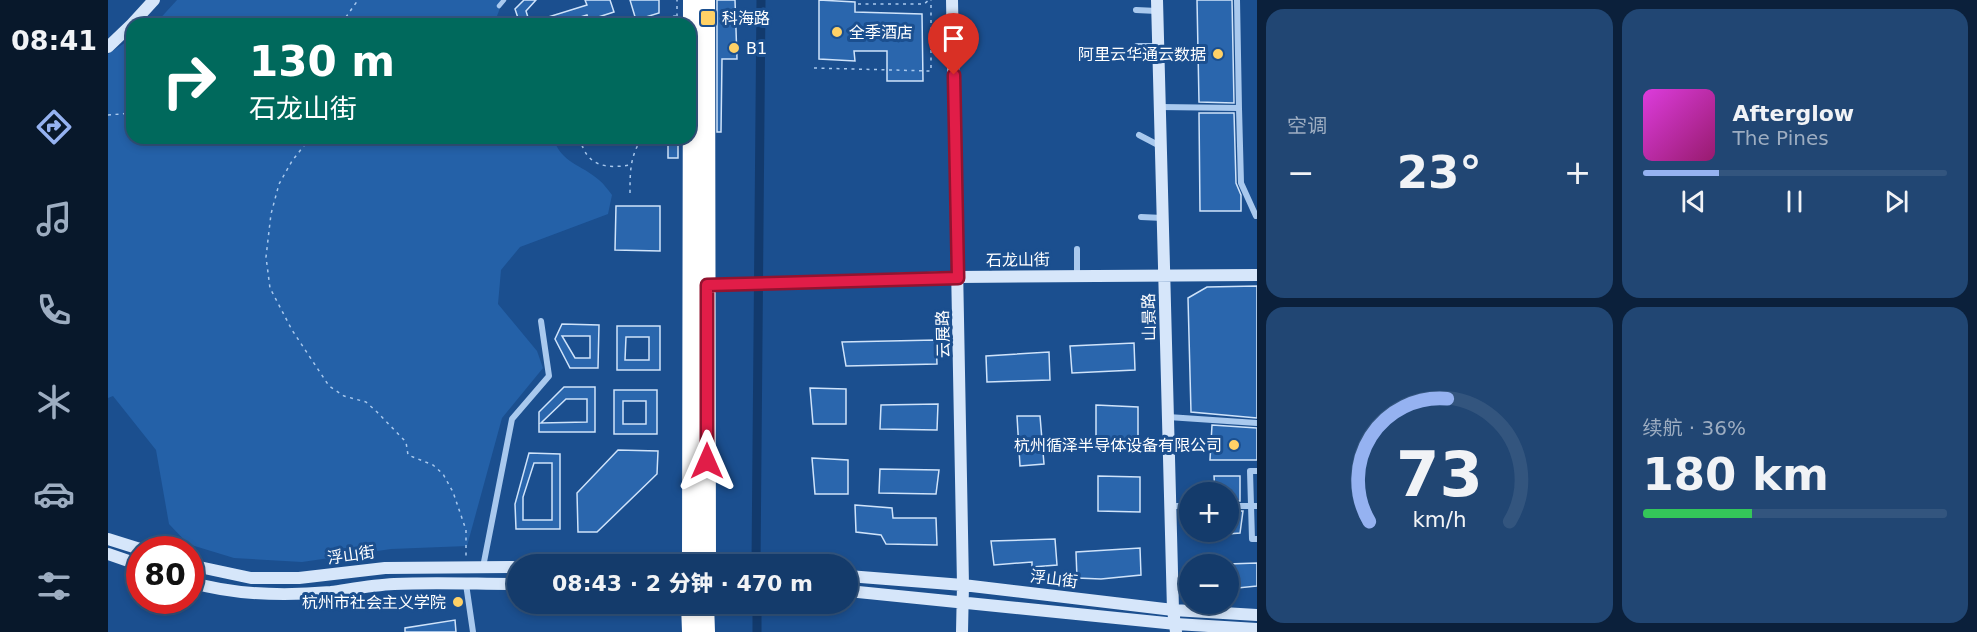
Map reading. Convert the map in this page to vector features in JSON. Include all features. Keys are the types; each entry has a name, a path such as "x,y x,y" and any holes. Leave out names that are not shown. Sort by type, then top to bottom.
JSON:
{"highway":[{"path":"692,0 692,18"},
{"path":"706,0 706,554"},
{"path":"691,554 692,144"},
{"path":"690,614 691,632"},
{"path":"705,614 706,632"}],"street":[{"path":"138,18 154,0"},
{"name":"云展路","path":"952,0 962,632"},
{"path":"1237,0 1240,183 1256,216"},
{"path":"1136,10 1157,6"},
{"name":"山景路","path":"1157,6 1173,610 1176,628"},
{"path":"108,47 126,30"},
{"path":"1137,46 1158,46"},
{"path":"1160,107 1239,108"},
{"path":"1139,135 1161,147"},
{"path":"1141,217 1162,218"},
{"path":"1077,249 1077,276"},
{"name":"石龙山街","path":"707,285 958,278 1257,275"},
{"path":"483,567 512,420 549,376 542,321"},
{"path":"1168,417 1257,423"},
{"path":"1257,471 1250,471 1254,506 1252,538 1257,539"},
{"path":"1170,506 1179,506"},
{"path":"108,539 126,545"},
{"path":"108,554 126,560"},
{"name":"浮山街","path":"204,569 251,578 299,578 385,568 507,567"},
{"name":"浮山街","path":"858,577 963,585 1173,610 1257,615"},
{"name":"浮山街","path":"204,585 242,592 282,594 331,592 365,586 397,584 507,584"},
{"path":"466,584 473,632"},
{"name":"浮山街","path":"858,592 1176,628 1257,629"}],"lane":[{"path":"499,6 504,0"}],"path":[{"path":"345,18 358,0"},
{"path":"665,18 677,16 677,0"},
{"path":"896,0 899,4"},
{"path":"858,4 924,4 930,0"},
{"path":"814,68 931,71 930,0"},
{"path":"108,115 126,114"},
{"path":"305,144 279,184 271,214 266,256 270,288 292,330 329,386 345,396 366,402 406,442 408,455 423,463 433,465 443,474 453,492 466,530 466,566"},
{"path":"582,144 587,156 594,162 607,166 630,165"},
{"path":"630,193 630,165 638,144"}],"shaded area":[{"path":"177,0 503,0 496,18 160,18"},
{"path":"126,42 126,144 556,144 561,153 599,180 612,195 608,214 520,247 501,270 498,304 537,351 543,368 502,418 467,546 391,549 302,562 234,558 204,549 204,536 180,536 169,524 156,450 113,396 108,398 108,54"}],"building":[{"path":"524,0 536,0 526,11 528,18 518,18 515,9"},
{"path":"585,0 610,0 614,12 595,18 588,18 587,15 577,18 545,18 587,5"},
{"path":"630,0 659,0 659,13 635,18"},
{"path":"717,0 735,0 737,59 722,59 721,132 717,132"},
{"path":"819,0 855,2 855,12 922,14 923,81 887,81 887,51 854,51 855,61 819,59"},
{"path":"1197,0 1232,0 1234,103 1199,102"},
{"path":"1199,113 1234,113 1236,183 1241,195 1241,211 1200,211"},
{"path":"668,144 678,144 678,158 668,158"},
{"path":"616,206 660,206 660,251 615,250"},
{"path":"1257,286 1257,418 1191,412 1188,298 1207,287"},
{"path":"562,324 599,325 598,368 570,368 555,339","holes":["562,336 590,336 590,358 575,358"]},
{"path":"617,326 660,326 660,370 617,370","holes":["626,337 649,337 649,360 625,360"]},
{"path":"936,340 937,364 846,366 842,342"},
{"path":"1134,343 1135,370 1072,373 1070,346"},
{"path":"1049,352 1050,380 987,382 986,356"},
{"path":"564,387 595,387 595,432 539,432 539,412","holes":["566,399 587,399 587,422 541,423"]},
{"path":"810,388 846,389 846,424 813,424"},
{"path":"614,390 657,390 657,434 614,434","holes":["623,401 646,401 646,424 623,424"]},
{"path":"938,404 937,430 880,429 881,405"},
{"path":"1096,405 1138,407 1138,441 1096,441"},
{"path":"1017,416 1040,416 1044,464 1020,466"},
{"name":"杭州循泽半导体设备有限公司","path":"1212,425 1257,428 1257,460 1210,460"},
{"path":"618,450 658,451 657,474 597,532 578,532 577,493"},
{"path":"529,453 560,454 560,529 516,529 515,504","holes":["534,463 552,463 552,520 523,520 523,497"]},
{"path":"812,458 848,460 848,494 815,494"},
{"path":"880,469 939,470 936,494 879,493"},
{"path":"1098,476 1140,477 1140,512 1098,511"},
{"path":"1214,476 1240,476 1240,501 1239,482 1214,482"},
{"path":"855,505 892,508 893,518 936,518 937,545 886,544 881,535 856,532"},
{"path":"1239,511 1243,511 1240,533"},
{"path":"1055,539 1057,565 1032,567 1032,562 994,565 991,541"},
{"path":"1140,548 1141,575 1101,579 1077,578 1076,552"},
{"path":"1257,563 1257,586 1239,588 1239,564"},
{"path":"455,620 456,632 405,632 405,628"}],"waterway":[{"path":"756,554 761,0"},
{"path":"757,614 757,632"}],"place":[{"name":"科海路","path":"708,18"},
{"name":"全季酒店","path":"837,32"},
{"name":"B1","path":"734,48"},
{"name":"阿里云华通云数据","path":"1218,54"},
{"name":"杭州循泽半导体设备有限公司","path":"1234,445"},
{"name":"杭州市社会主义学院","path":"458,602"}],"route":[{"path":"707,461 707,285 958,278 954,75"}]}
